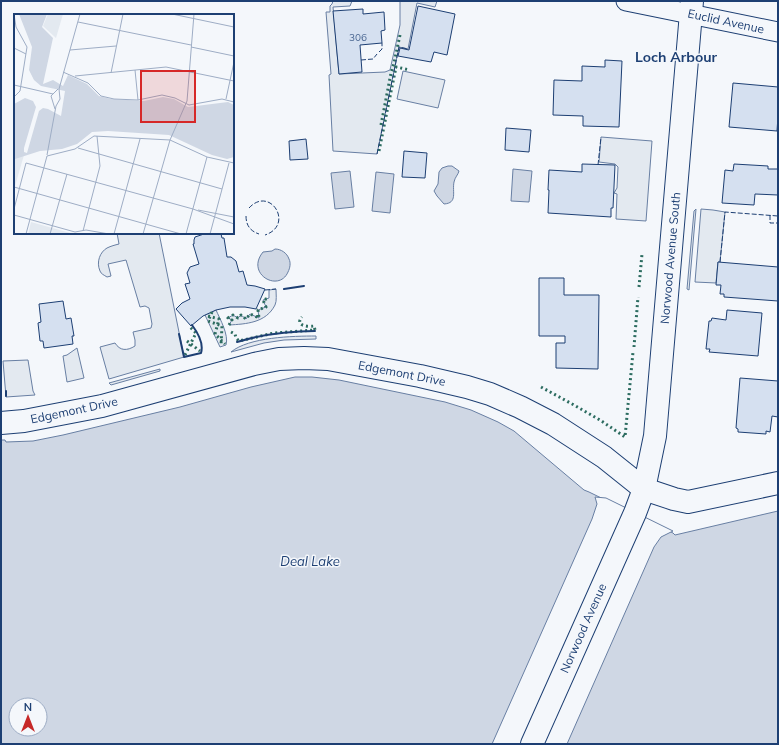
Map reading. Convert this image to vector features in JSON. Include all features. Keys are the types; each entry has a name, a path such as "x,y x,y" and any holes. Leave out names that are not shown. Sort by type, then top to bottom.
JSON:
{"street":[{"name":"Euclid Avenue","path":"626,1 691,7 778,32"},
{"name":"Norwood Avenue South","path":"635,513 644,489 655,436 691,7"},
{"name":"Edgemont Drive","path":"1,423 24,421 102,406 254,364 279,359 328,359 420,376 490,394 520,407 552,424 604,457 644,489 674,499 688,502 778,483"},
{"name":"Norwood Avenue","path":"532,744 635,513"}],"shaded area":[{"path":"333,1 352,1 350,6 333,7 339,74 385,72 390,70 400,25 400,1 437,1 435,7 417,3 408,49 399,47 377,154 333,151 329,75 331,74 326,12 330,12 330,6"},
{"path":"403,71 445,80 438,108 397,99"},
{"path":"601,137 652,141 646,221 616,219 617,194 614,193 617,188 618,167 615,164 599,162"},
{"path":"696,209 689,290 687,289 694,211"},
{"path":"701,209 725,212 720,262 718,262 716,283 695,282"},
{"path":"117,234 159,234 184,357 109,379 100,347 115,343 121,349 132,348 135,346 133,332 151,328 152,324 149,308 145,306 140,307 126,260 108,264 111,276 107,277 100,271 98,264 102,252 107,248 119,244"},
{"path":"276,289 276,303 266,316 249,323 229,325 232,320 228,318 233,315 238,318 241,315 246,319 250,314 259,318 258,310 266,307 263,300 269,298 269,290"},
{"path":"216,310 224,327 227,341 226,345 220,347 205,315"},
{"path":"296,336 316,336 316,339 284,340 264,343 231,352 239,347 260,340"},
{"path":"77,348 84,378 67,382 63,356"},
{"path":"28,360 35,395 6,397 3,361"},
{"path":"160,369 160,371 111,385 109,383"}],"water":[{"path":"452,166 459,171 454,182 453,199 451,202 444,204 434,191 438,184 439,172 442,168"},
{"path":"513,169 532,171 529,202 511,201"},
{"path":"350,171 354,207 335,209 331,173"},
{"path":"376,172 394,174 390,213 372,211"},
{"path":"275,249 285,253 290,262 290,267 284,278 278,281 271,281 261,274 258,267 259,260 263,252 272,251"},
{"name":"Deal Lake","path":"295,377 339,380 445,402 471,410 498,422 514,431 584,490 675,535 778,511 778,744 1,744 1,440 5,440 6,442 33,441 180,407 251,387"}],"pier":[{"path":"595,497 606,498 673,531 661,537 654,547 567,744 492,744 592,519 597,504"}],"building":[{"path":"418,6 455,14 447,55 434,52 431,62 398,56 400,48 409,50"},
{"path":"363,9 363,14 384,12 385,30 381,31 382,43 360,45 362,72 339,74 333,11"},
{"path":"605,60 622,61 619,127 583,126 583,116 553,115 554,80 582,81 582,66 605,67"},
{"path":"733,83 778,87 777,131 729,127"},
{"path":"506,128 531,130 529,152 505,150"},
{"path":"306,139 308,159 290,160 289,141"},
{"path":"404,151 427,153 425,178 402,177"},
{"path":"582,164 615,165 613,208 611,208 611,217 548,213 549,170 582,172"},
{"path":"734,164 768,166 768,169 778,169 778,195 755,194 754,205 722,203 725,170 733,171"},
{"path":"204,234 221,234 222,238 224,238 227,257 231,257 236,261 239,272 243,271 247,285 265,289 256,309 230,307 216,310 203,316 191,326 176,309 182,303 190,299 185,284 190,283 187,273 190,267 199,264 193,244 195,237"},
{"path":"718,262 778,267 778,301 724,297 724,294 720,294 721,285 716,285"},
{"path":"539,278 564,278 564,295 599,295 598,369 556,368 556,343 565,343 565,336 539,336"},
{"path":"63,301 66,319 71,318 74,336 72,336 73,344 44,348 43,341 40,341 38,323 41,322 39,304"},
{"path":"727,310 762,313 758,356 709,352 710,349 706,349 709,321 711,321 712,318 726,320"},
{"path":"740,378 778,381 778,417 772,416 770,432 766,431 766,434 738,432 738,429 736,428"}],"hedge":[{"path":"381,125 400,35"},
{"path":"379,151 396,67 410,70"},
{"path":"639,287 642,254"},
{"path":"634,347 638,297"},
{"path":"229,325 232,320 228,318 233,315 238,318 241,315 246,319 250,314 259,318 258,310 266,307 263,300 269,298"},
{"path":"212,312 208,321 222,326 221,345"},
{"path":"208,316 219,319 215,334 225,344"},
{"path":"231,332 235,334 239,341 274,333 315,330 314,326 306,326 301,324 300,320 302,317"},
{"path":"185,355 196,333 189,326"},
{"path":"187,341 200,351"},
{"path":"541,387 600,420 625,437 633,352"}],"fence":[{"path":"379,52 382,49 382,43"},
{"path":"377,154 399,47 408,49"},
{"path":"361,60 373,59 377,54"},
{"path":"598,165 601,137"},
{"path":"249,208 257,202 265,201 276,209 279,216 278,223 274,230 265,235"},
{"path":"720,262 725,212 778,216"},
{"path":"770,215 770,223 778,223"},
{"path":"246,216 249,227 259,234"},
{"path":"265,290 276,289"}],"wall":[{"path":"284,289 304,286"},
{"path":"179,334 184,357 201,353 201,342 192,325"},
{"path":"237,342 276,334 315,331"},
{"path":"6,391 6,396"}],"district":[{"name":"Loch Arbour","path":"676,57"}]}
